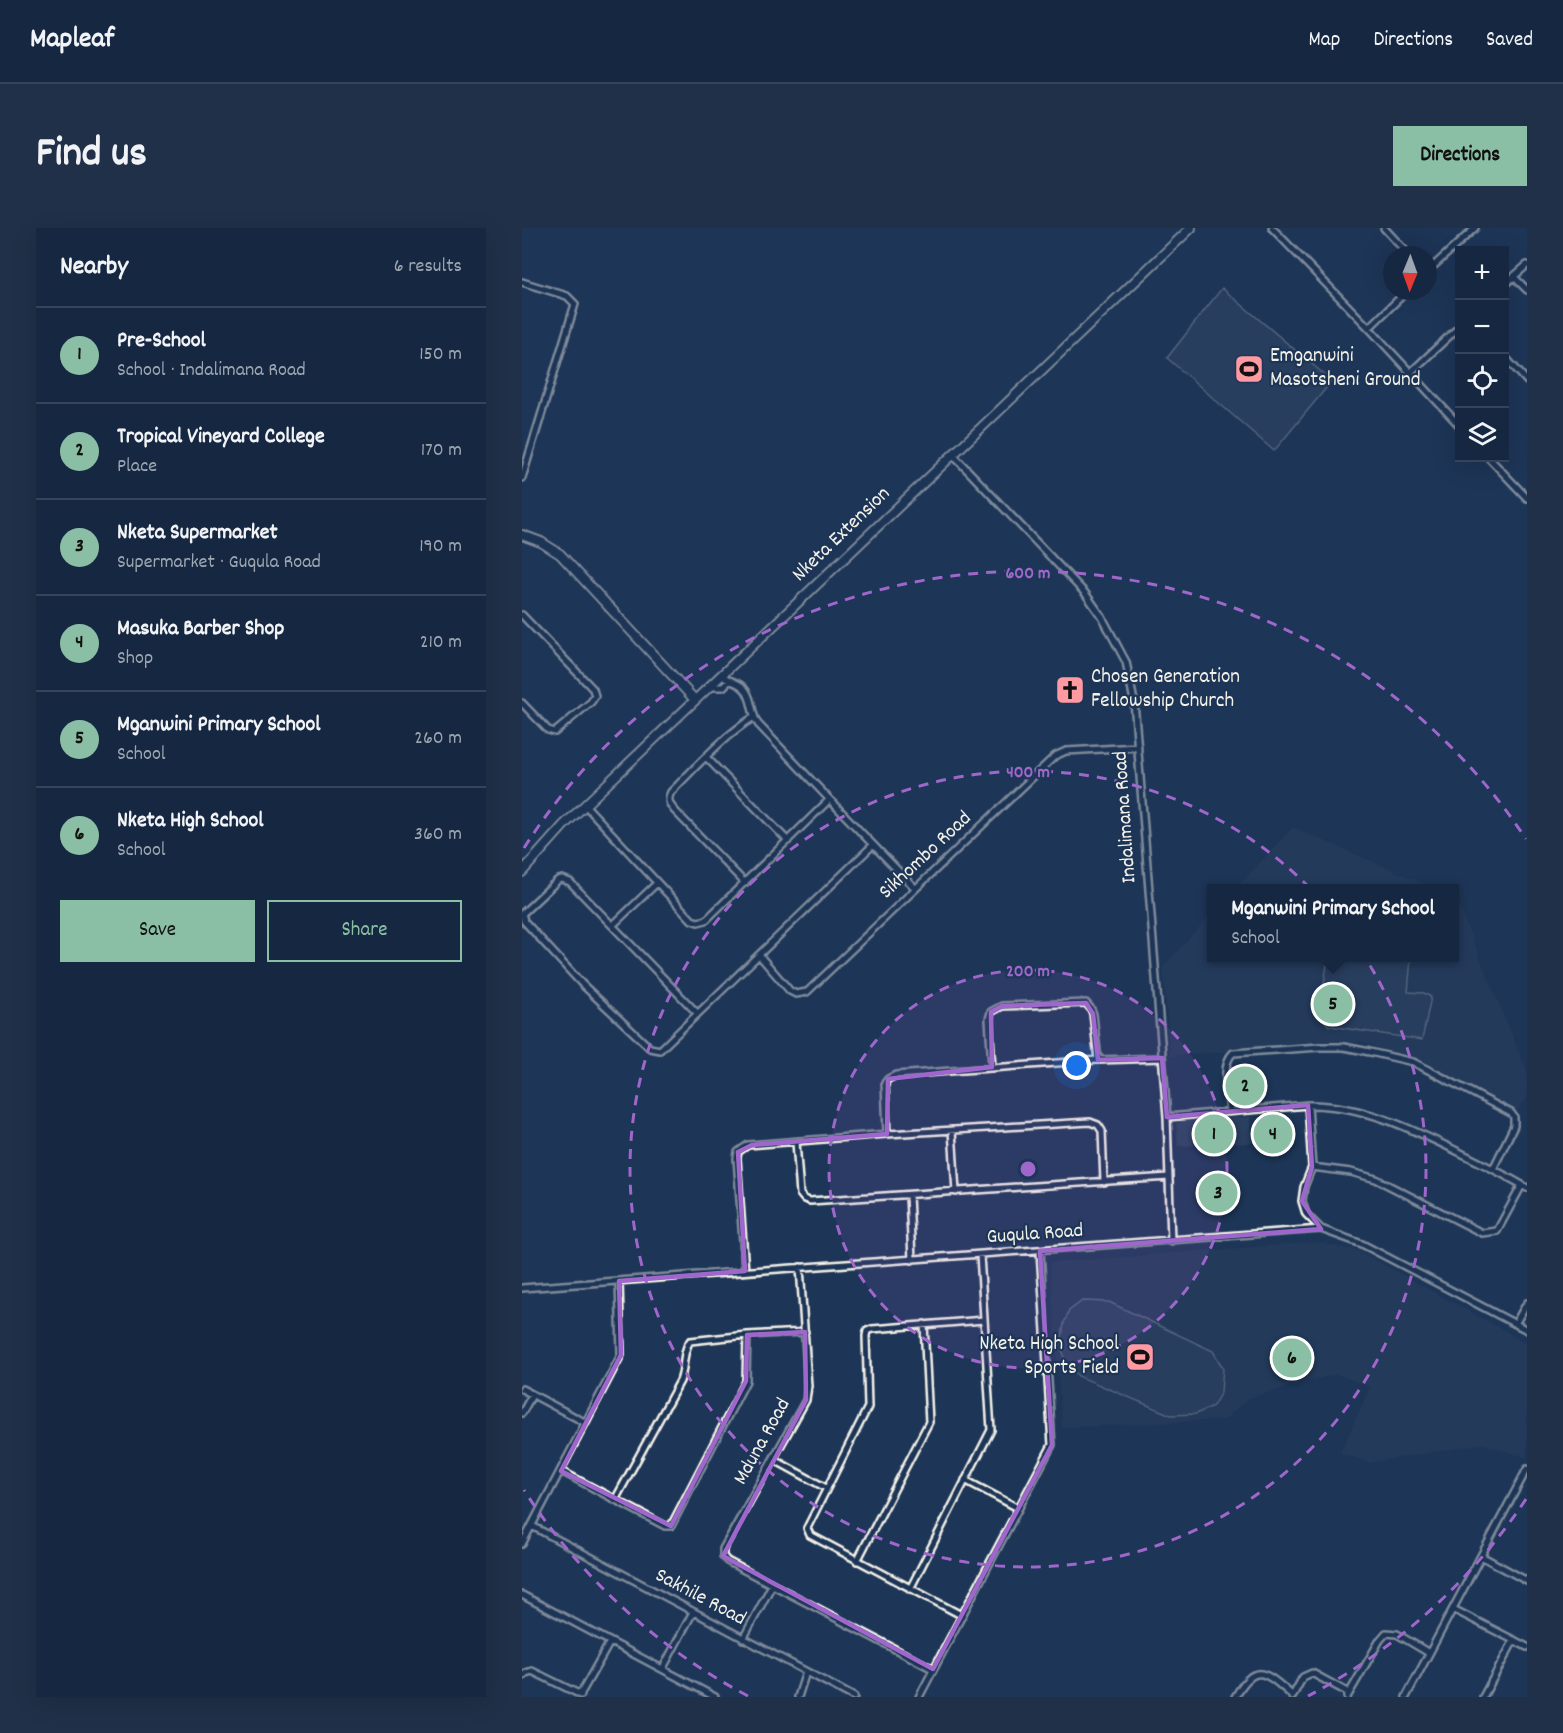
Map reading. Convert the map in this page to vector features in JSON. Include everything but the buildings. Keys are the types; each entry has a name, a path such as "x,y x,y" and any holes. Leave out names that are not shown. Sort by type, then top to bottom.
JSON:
{"street":[{"name":"Nketa Extension","path":"522,872 551,838 585,805 1191,228"},
{"path":"1272,228 1455,421"},
{"path":"1385,228 1400,246"},
{"path":"1437,263 1475,228"},
{"path":"1509,281 1527,265"},
{"path":"1514,277 1527,290"},
{"path":"522,284 567,296 575,304 522,478"},
{"path":"1369,328 1398,300"},
{"path":"1410,373 1455,331"},
{"path":"1509,361 1527,381"},
{"name":"Indalimana Road","path":"953,455 1071,577 1092,602 1126,662 1134,701 1167,1117 1171,1241"},
{"path":"1493,462 1527,498"},
{"path":"522,535 541,542 560,554 695,700"},
{"path":"522,615 592,689 594,696 591,702 555,732 548,730 522,702"},
{"path":"722,675 729,681 738,683 746,691 754,717 829,800 915,888"},
{"path":"708,687 723,687 729,681"},
{"path":"745,884 669,803 671,792 742,724 754,717"},
{"name":"Sikhombo Road","path":"759,955 790,991 802,994 812,988 915,888 1061,753 1084,749 1138,747"},
{"path":"706,757 788,841"},
{"path":"585,805 657,884 692,920 698,922 706,920 745,884 829,800"},
{"path":"697,1013 574,885 562,879 554,883 522,913 524,921 579,981 650,1048 657,1050 662,1048 873,845"},
{"path":"613,925 657,884"},
{"path":"992,1067 989,1019 993,1010 1002,1006 1086,1003 1093,1014 1098,1060"},
{"path":"1230,1112 1226,1065 1229,1056 1233,1053 1320,1047 1344,1047 1370,1052 1413,1062 1510,1113 1515,1122 1514,1126 1493,1169"},
{"path":"887,1134 885,1091 888,1079 896,1075 1098,1060 1162,1058"},
{"path":"1167,1117 1308,1105 1331,1106 1390,1121 1525,1186 1499,1228 1494,1232 1486,1233 1376,1179 1352,1172 1312,1167"},
{"path":"1308,1105 1312,1167 1304,1186 1302,1201 1306,1214 1321,1229"},
{"path":"745,1271 736,1166 738,1152 752,1145 887,1134 1090,1122 1098,1125 1102,1131 1104,1182"},
{"path":"952,1130 956,1192"},
{"path":"796,1142 799,1191 806,1200 1169,1178"},
{"path":"909,1195 912,1260"},
{"name":"Guqula Road","path":"522,1288 1321,1229 1362,1244 1527,1330"},
{"path":"919,1697 1049,1451 1053,1437 1040,1251"},
{"path":"910,1589 991,1430 980,1255"},
{"name":"Mduna Road","path":"772,1585 727,1562 723,1556 723,1549 806,1400 808,1386 800,1267"},
{"path":"522,1545 621,1355 619,1281"},
{"path":"1515,1324 1527,1303"},
{"path":"961,1615 810,1534 807,1531 807,1525 868,1407 867,1331 984,1320"},
{"path":"857,1561 929,1422 924,1324"},
{"path":"615,1500 680,1381 685,1368 688,1344 693,1340 805,1332"},
{"path":"561,1471 669,1527 746,1381 747,1335"},
{"path":"522,1389 586,1424"},
{"path":"522,1413 531,1395"},
{"path":"773,1459 826,1488"},
{"path":"1406,1697 1527,1469"},
{"path":"965,1480 1018,1508"},
{"name":"Sakhile Road","path":"532,1527 854,1697"},
{"path":"1481,1556 1527,1581"},
{"path":"743,1639 772,1585 933,1669"},
{"path":"522,1595 715,1697"},
{"path":"1453,1610 1527,1647"},
{"path":"663,1668 693,1612"},
{"path":"1235,1697 1248,1677 1256,1674 1263,1674 1274,1680 1292,1696 1303,1677 1312,1673 1348,1695 1386,1633 1397,1634 1430,1653"},
{"path":"1483,1697 1514,1640"},
{"path":"522,1677 525,1673 532,1671 580,1696 610,1642"},
{"path":"798,1697 806,1672"}],"highlighted area":[{"path":"1086,1003 1093,1014 1098,1060 1162,1058 1167,1117 1308,1105 1312,1167 1302,1201 1321,1229 1040,1251 1052,1445 933,1669 723,1556 806,1400 805,1332 747,1335 746,1381 671,1526 561,1471 621,1355 619,1281 745,1271 738,1152 752,1145 887,1134 888,1079 992,1067 991,1012 1002,1006"}],"shaded area":[{"name":"Emganwini Masotsheni Ground","path":"1222,288 1332,381 1274,451 1167,358"},
{"path":"1293,827 1425,884 1240,884"},
{"path":"1459,907 1527,1071 1527,1098 1516,1113 1413,1060 1361,1042 1170,1056 1163,967 1207,918 1207,962 1459,962"},
{"path":"1327,962 1411,962 1408,992 1424,993 1431,997 1422,1040 1329,1026 1319,1015"},
{"path":"1251,1117 1252,1143 1178,1146 1176,1124 1181,1120"},
{"path":"1316,1242 1359,1251 1527,1343 1527,1458 1483,1444 1369,1463 1340,1453 1370,1387 1336,1374 1249,1398 1224,1420 1062,1428 1050,1263"},
{"name":"Nketa High School Sports Field","path":"1082,1301 1109,1302 1213,1351 1223,1368 1221,1392 1213,1406 1196,1414 1171,1415 1078,1376 1066,1362 1061,1346 1064,1323 1069,1311"}],"place":[{"name":"Emganwini Masotsheni Ground","path":"1249,369"},
{"name":"Chosen Generation Fellowship Church","path":"1070,690"},
{"name":"Mganwini Primary School","path":"1333,1004"},
{"name":"Tropical Vineyard College","path":"1245,1086"},
{"name":"Pre-School","path":"1214,1134"},
{"name":"Masuka Barber Shop","path":"1273,1134"},
{"name":"Nketa Supermarket","path":"1218,1193"},
{"name":"Nketa High School Sports Field","path":"1140,1357"},
{"name":"Nketa High School","path":"1292,1358"}]}
